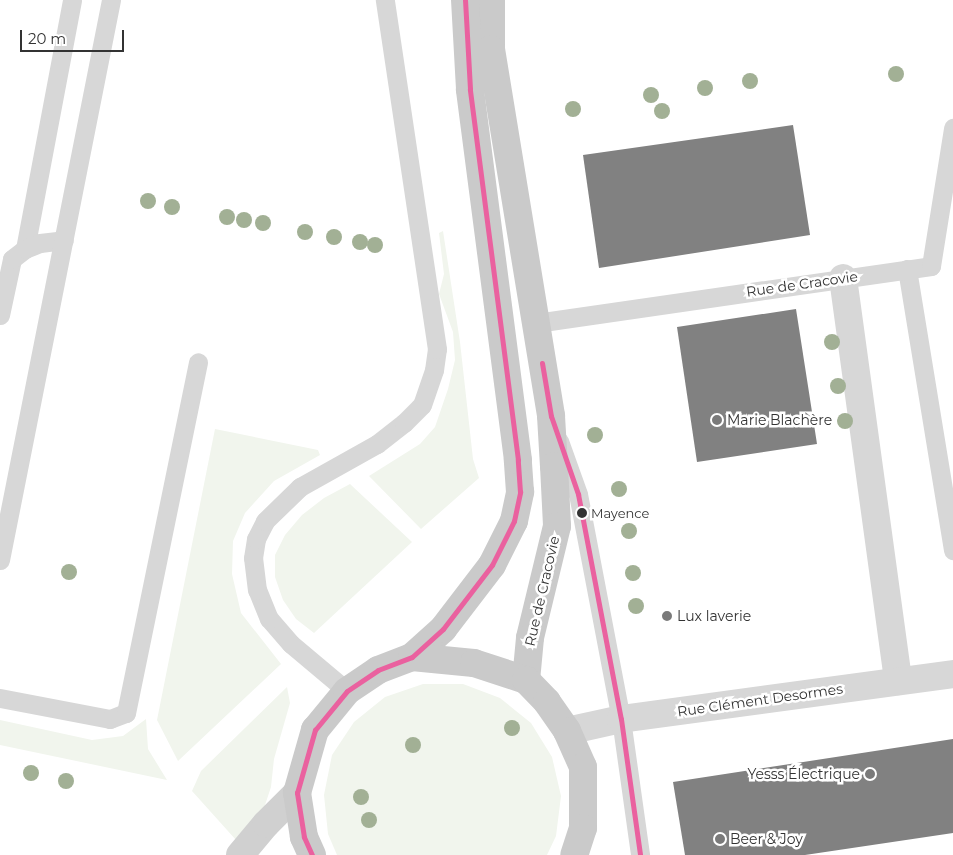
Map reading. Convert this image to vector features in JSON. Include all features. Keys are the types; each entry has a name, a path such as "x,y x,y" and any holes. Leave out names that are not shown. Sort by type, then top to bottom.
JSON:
{"main road":[{"path":"312,855 304,837 297,793 315,730 347,691 378,670 412,657 443,629 492,565 514,521 520,492 518,460 470,89 465,0"},
{"name":"Rue de Cracovie","path":"491,0 491,49 551,416 557,526 530,638 526,680"},
{"path":"412,657 474,663 526,680 547,702 567,731 582,768 583,828 574,855"},
{"path":"240,855 266,824 297,793"}],"street":[{"path":"843,278 898,682"},
{"name":"Rue Clément Desormes","path":"567,731 621,719 953,674"}],"lane":[{"path":"25,249 72,0"},
{"path":"0,560 111,0"},
{"path":"347,691 291,644 269,619 257,590 253,558 256,540 265,521 300,487 377,444 404,422 422,405 434,370 436,341 385,0"},
{"name":"Rue de Cracovie","path":"536,323 931,266 953,128"},
{"path":"0,315 12,259 25,249 40,243 64,240"},
{"path":"907,269 953,550"},
{"path":"0,698 110,720 126,713 198,362"},
{"path":"551,416 578,494 621,719 640,855"}],"shaded area":[{"path":"443,231 460,342 473,459 479,478 421,529 369,476 420,444 435,427 448,389 455,360 453,332 439,294 444,274 439,233"},
{"path":"215,429 318,450 320,455 274,481 245,513 233,541 232,574 241,613 281,664 178,761 157,720"},
{"path":"350,484 412,542 314,633 296,619 283,600 275,577 275,555 285,535 302,515 324,498"},
{"path":"423,684 463,684 500,698 531,723 552,757 561,796 556,836 547,855 337,855 328,834 324,795 332,755 354,722 385,697"},
{"path":"287,687 290,703 274,759 271,787 260,820 236,840 192,791 201,771"},
{"path":"146,719 148,749 167,780 0,745 0,720 92,740 123,736"}],"building":[{"path":"793,125 810,235 599,268 583,155"},
{"path":"796,309 817,444 697,462 677,327"},
{"path":"953,739 953,833 805,855 685,855 673,782"}],"transit line":[{"path":"312,855 304,837 297,793 315,730 347,691 378,670 412,657 443,629 492,565 514,521 520,492 518,460 470,89 465,0"},
{"path":"542,363 551,416 578,494 621,719 640,855"}],"place":[{"name":"Marie Blachère","path":"717,420"},
{"name":"Mayence","path":"582,513"},
{"name":"Lux laverie","path":"667,616"},
{"name":"Yesss Électrique","path":"870,774"},
{"name":"Beer & Joy","path":"720,839"}]}
